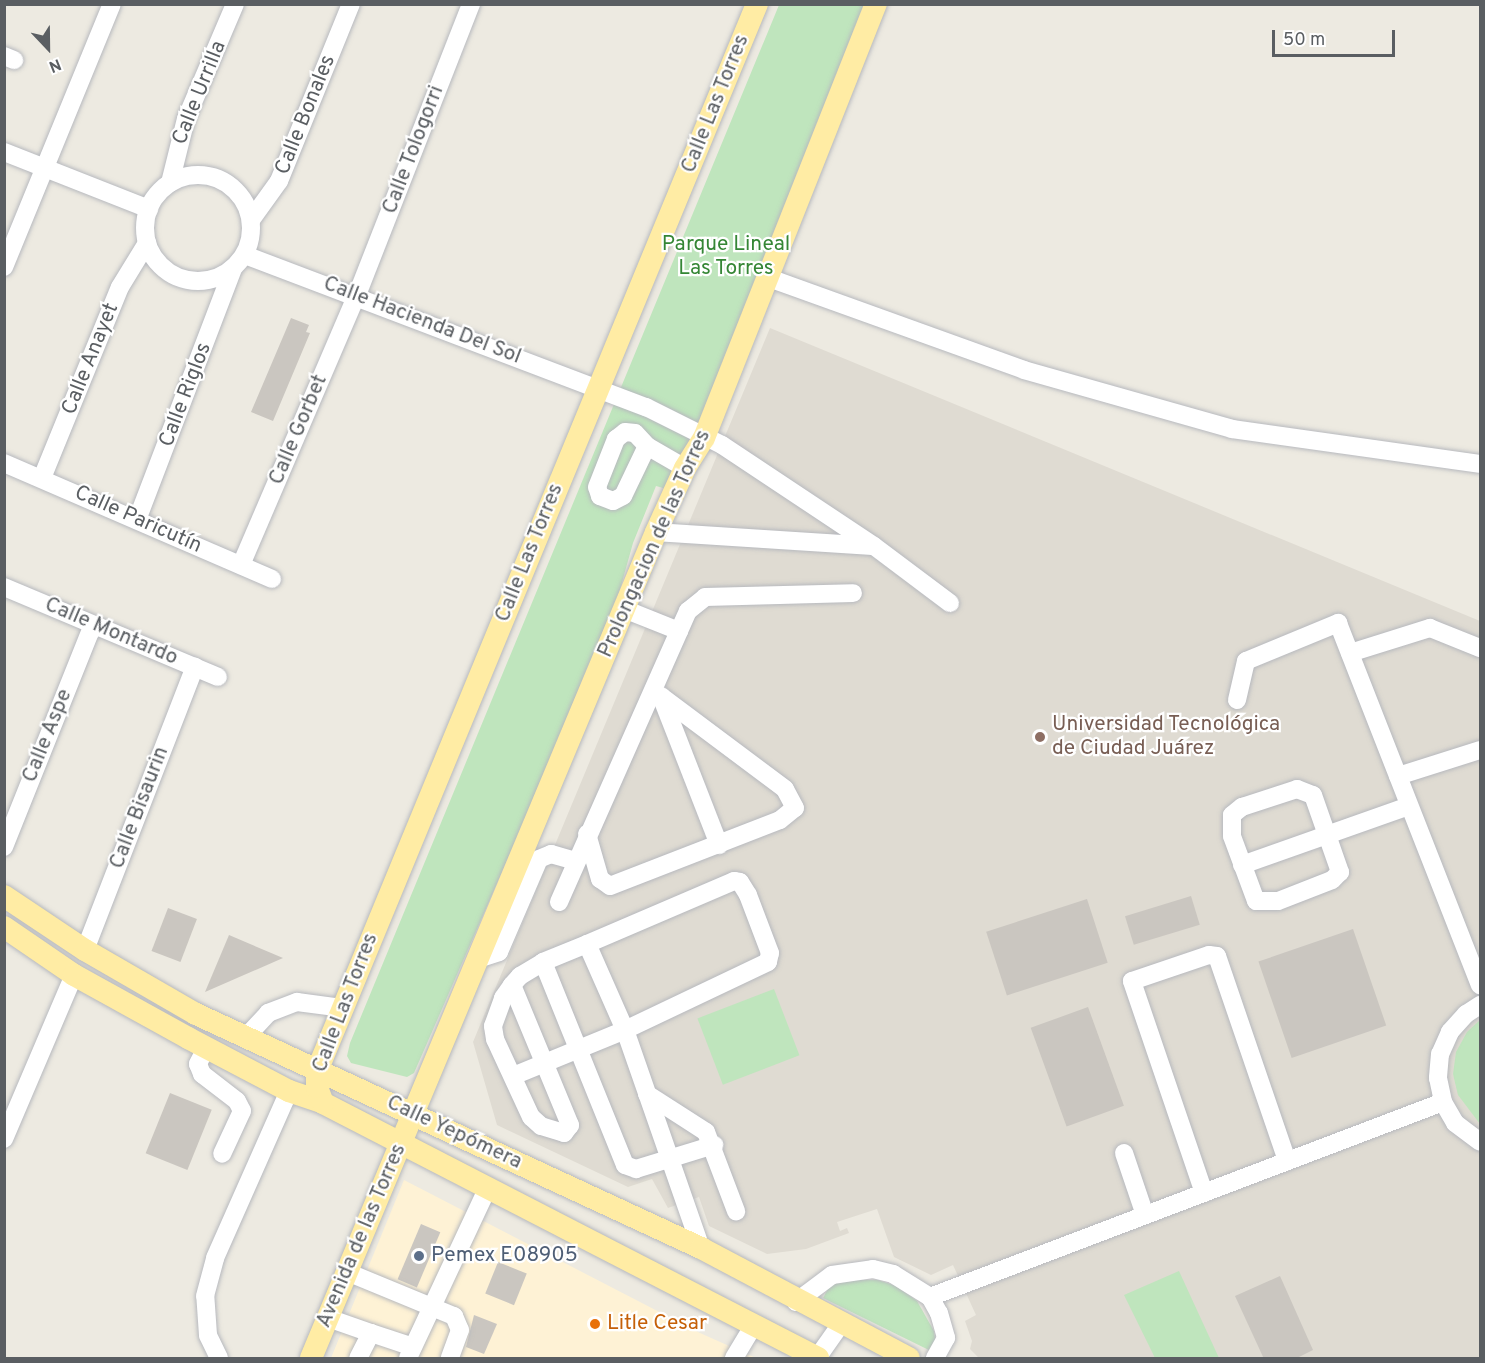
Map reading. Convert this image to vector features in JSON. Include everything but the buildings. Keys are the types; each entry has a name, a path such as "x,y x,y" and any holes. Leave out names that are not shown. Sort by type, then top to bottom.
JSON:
{"main road":[{"name":"Calle Las Torres","path":"323,1103 317,1071 757,4"},
{"name":"Prolongacion de las Torres","path":"413,1113 656,532 685,468 704,438 876,4"},
{"name":"Calle Yepómera","path":"4,896 85,950 196,1014 701,1248 796,1302 909,1359"},
{"name":"Calle Yepómera","path":"4,927 74,975 206,1048 289,1091 323,1103 818,1358"},
{"name":"Avenida de las Torres","path":"311,1359 413,1113"}],"street":[{"path":"4,267 112,4"},
{"name":"Calle Urrilla","path":"170,183 186,119 236,4"},
{"name":"Calle Bonales","path":"251,220 279,181 351,4"},
{"name":"Calle Tologorri","path":"357,295 471,4"},
{"path":"4,152 148,210"},
{"path":"194,176 220,179 246,203 251,220 251,238 239,262 218,278 182,279 166,271 147,243 148,210 170,183 194,176"},
{"name":"Calle Anayet","path":"42,478 120,287 147,243"},
{"name":"Calle Hacienda Del Sol","path":"239,262 357,295 646,407 722,445 874,546 950,603"},
{"name":"Calle Riglos","path":"137,520 239,262"},
{"path":"769,278 1023,370 1232,429 1480,464"},
{"name":"Calle Gorbet","path":"241,565 357,295"},
{"path":"646,407 641,439 685,468"},
{"name":"Calle Paricutín","path":"4,463 272,579"},
{"path":"656,532 874,546"},
{"name":"Calle Montardo","path":"4,587 218,677"},
{"path":"559,902 587,834 659,689 688,611 705,597 853,593"},
{"path":"624,609 679,631"},
{"path":"1237,700 1245,661 1338,623 1480,985"},
{"name":"Calle Aspe","path":"4,847 93,626"},
{"path":"1350,653 1430,628 1480,648"},
{"name":"Calle Bisaurin","path":"85,950 195,667"},
{"path":"659,689 719,845"},
{"path":"587,834 600,879 610,886 719,845 790,815 795,808 792,796 659,689"},
{"path":"1398,776 1480,750"},
{"path":"1304,789 1313,795 1340,868 1338,876 1278,901 1256,901 1242,865 1230,819 1242,807 1304,789"},
{"path":"1242,865 1409,807"},
{"path":"478,959 499,952 539,859 551,854 576,861"},
{"path":"512,985 545,1064 570,1125 564,1133 542,1126 531,1117 495,1039 493,1026 496,1011 512,985 543,962 734,881 740,882 748,895 770,953 768,962 624,1030 545,1064 513,1076"},
{"path":"587,944 624,1030 701,1248"},
{"path":"1204,1193 1132,981 1209,955 1217,956 1287,1161"},
{"path":"543,962 581,1049 625,1165 636,1169 714,1145"},
{"path":"4,1139 74,975"},
{"path":"246,1037 268,1013 297,1002 342,1008"},
{"path":"1480,1005 1466,1014 1450,1032 1440,1054 1438,1078 1443,1102 1455,1123 1480,1142"},
{"path":"206,1048 198,1064 202,1074 237,1101 242,1111 222,1154"},
{"path":"219,1359 208,1335 205,1296 215,1258 289,1091"},
{"path":"647,1094 694,1122 714,1145 736,1211"},
{"path":"930,1297 1443,1102"},
{"path":"1124,1153 1145,1215"},
{"path":"327,1318 371,1333 410,1353 487,1189"},
{"path":"796,1302 832,1275 873,1269 911,1283 930,1297 946,1338 935,1359"},
{"path":"347,1272 454,1316 460,1324 450,1359"},
{"path":"818,1358 841,1324"},
{"path":"734,1359 754,1325"},
{"path":"358,1359 371,1333"}],"shaded area":[{"name":"Universidad Tecnológica de Ciudad Juárez","path":"770,328 1480,621 1480,1358 979,1358 970,1349 972,1341 965,1321 976,1315 953,1265 931,1275 894,1257 877,1209 837,1222 840,1231 847,1228 849,1233 806,1249 767,1254 709,1226 699,1197 668,1208 652,1179 628,1187 497,1125 473,1042"},
{"path":"404,1180 700,1333 756,1358 331,1358"}],"green space":[{"name":"Parque Lineal Las Torres","path":"779,5 876,5 670,490 656,486 633,543 610,625 414,1073 407,1077 351,1063 347,1056 350,1043"},
{"path":"774,989 799,1055 723,1085 697,1018"},
{"path":"1480,1020 1480,1124 1458,1095 1453,1074 1456,1052 1467,1032"},
{"path":"1179,1271 1219,1358 1155,1358 1124,1295"},
{"path":"848,1280 878,1280 896,1286 917,1301 934,1331 937,1354 823,1298 830,1285"}],"place":[{"name":"Universidad Tecnológica de Ciudad Juárez","path":"1040,737"},
{"name":"Pemex E08905","path":"419,1256"},
{"name":"Litle Cesar","path":"595,1324"}]}
